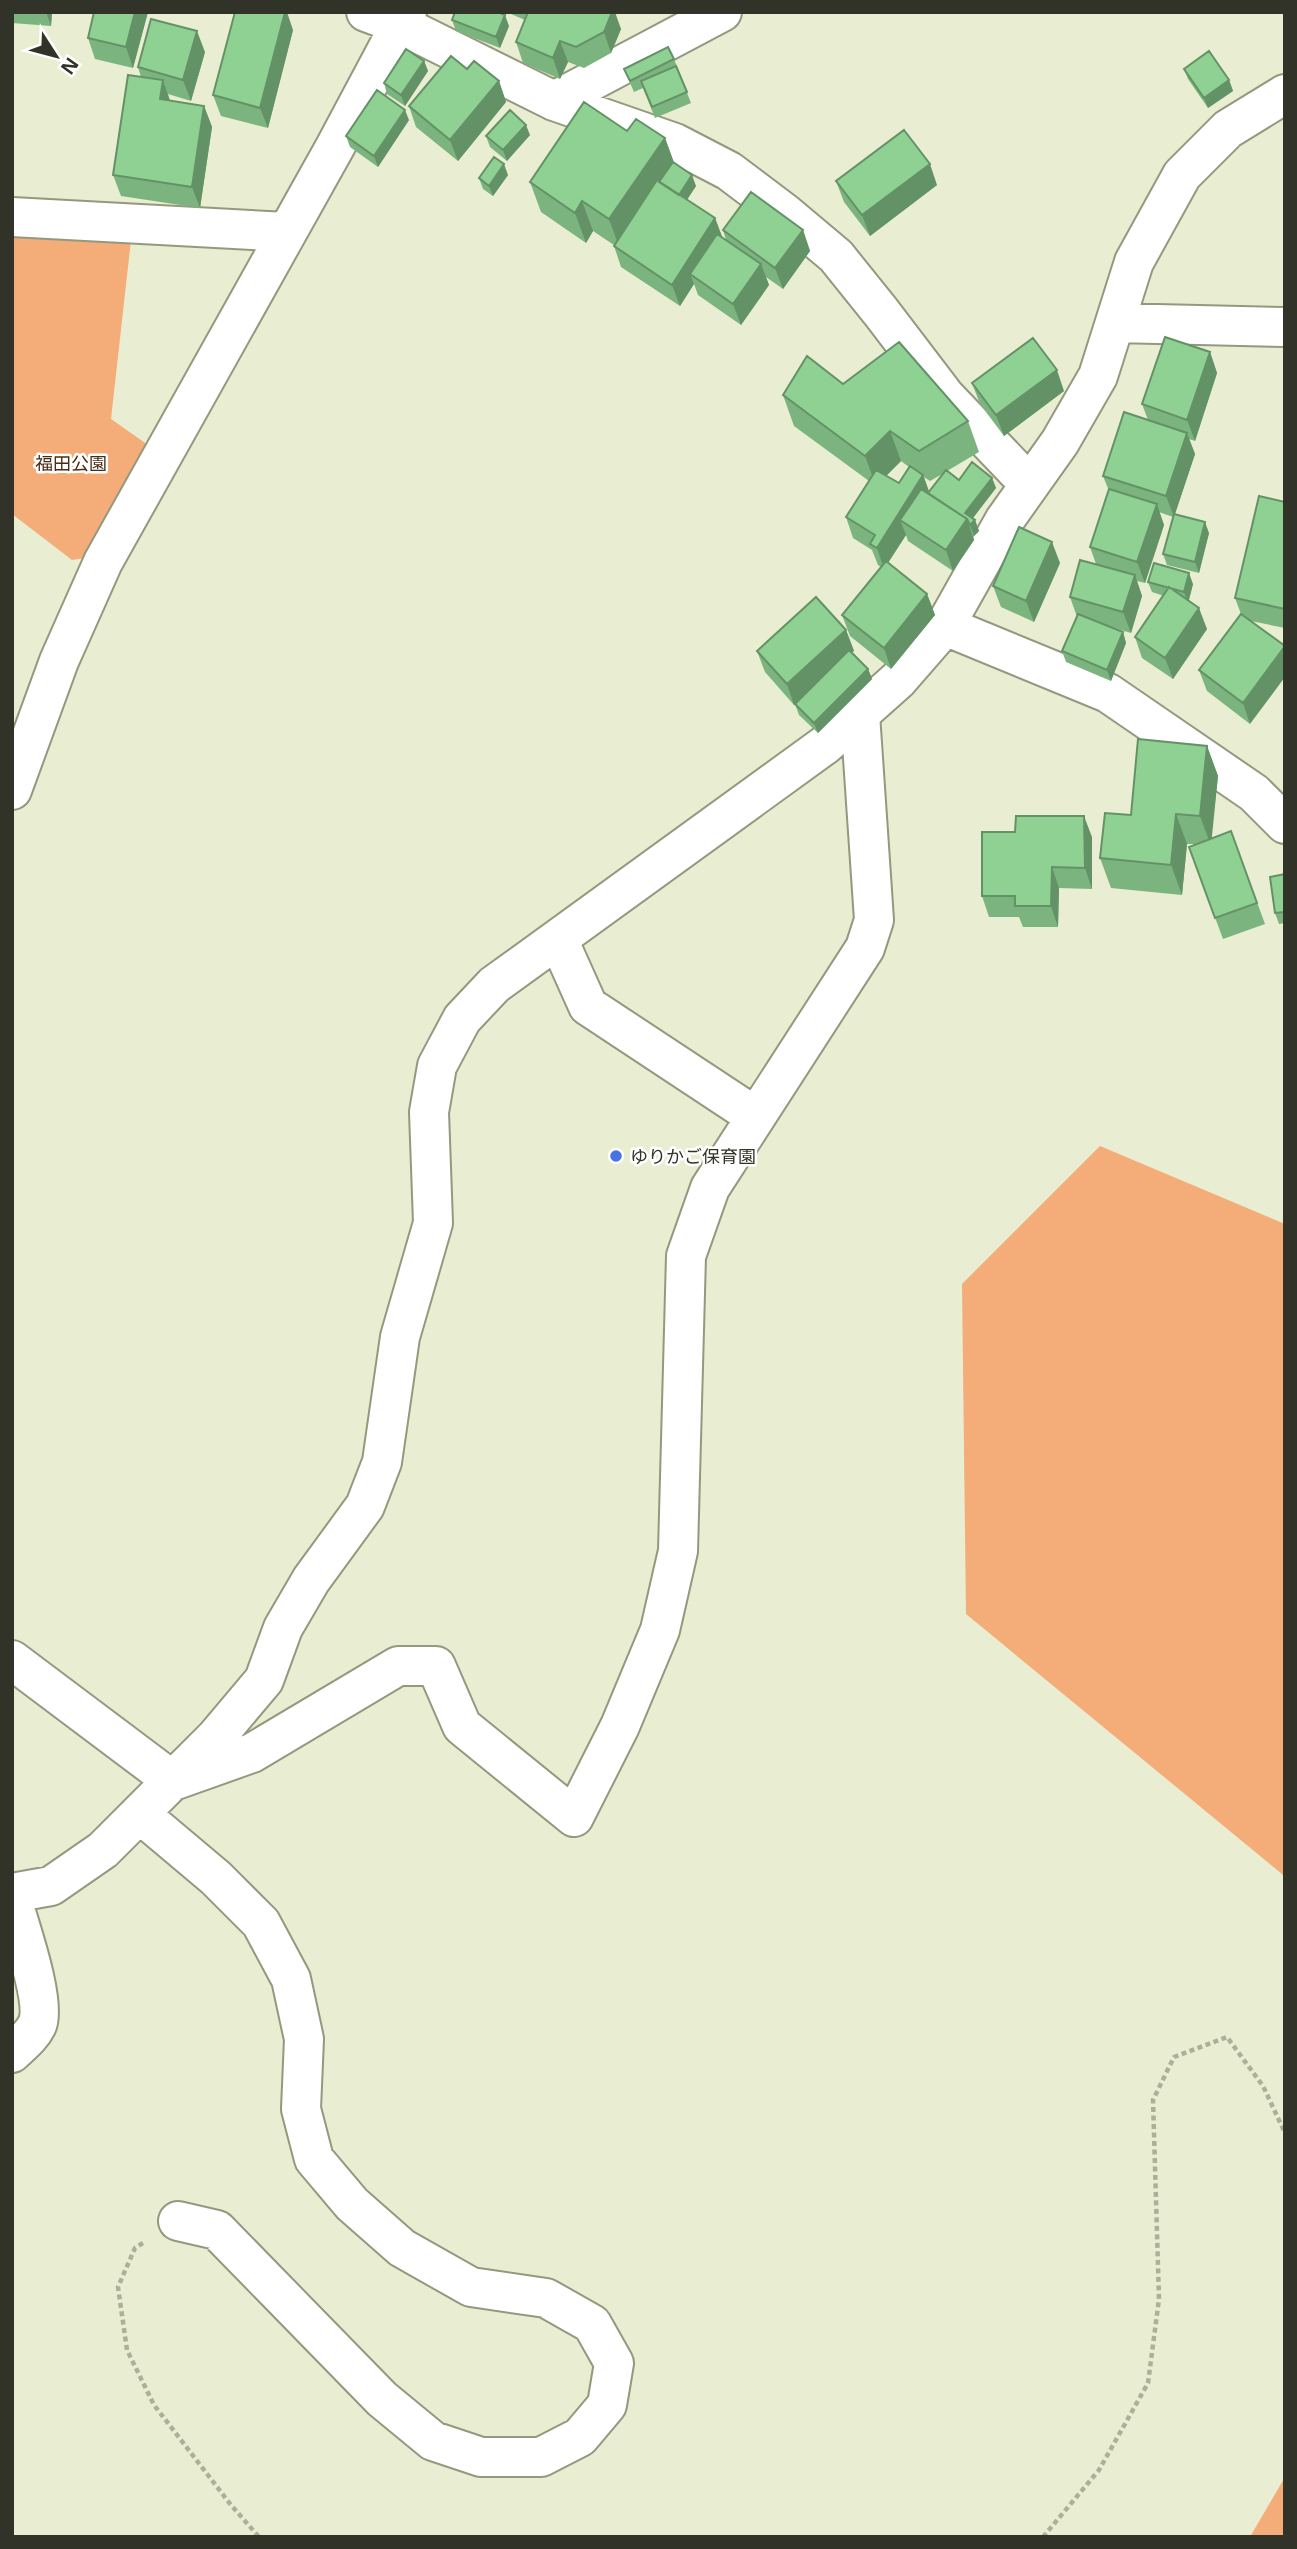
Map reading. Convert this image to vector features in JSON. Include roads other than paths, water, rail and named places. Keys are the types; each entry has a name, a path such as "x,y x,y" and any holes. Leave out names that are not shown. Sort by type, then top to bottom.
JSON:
{"street":[{"path":"554,101 722,12"},
{"path":"12,790 27,706 59,661 103,562 287,232 391,17 554,101 675,142 729,171 836,256 945,396 1030,484"},
{"path":"12,1892 51,1886 103,1850 216,1737 264,1680 283,1628 311,1580 365,1506 382,1462 400,1337 433,1223 429,1112 438,1066 462,1019 494,985 825,745 898,680 945,626 1004,521 1059,442 1098,376 1134,262 1182,175 1228,129 1285,94"},
{"path":"12,217 287,232"},
{"path":"1115,323 1285,327"},
{"path":"945,626 1108,693 1254,793 1285,824"},
{"path":"173,1781 252,1754 398,1666 436,1666 462,1726 574,1817 620,1726 660,1630 678,1551 686,1256 710,1188 865,948 874,920 860,713"},
{"path":"558,939 588,1006 756,1117"},
{"path":"12,1660 173,1781"},
{"path":"140,1814 216,1878 261,1923 291,1979 304,2039 302,2109 314,2158 352,2204 402,2248 471,2287 546,2298 592,2324 614,2363 607,2404 580,2437 541,2457 481,2457 433,2441 382,2399 217,2230 178,2221"},
{"path":"12,1899 37,1988 39,2022 29,2038 12,2053"}],"place":[{"name":"ゆりかご保育園","path":"616,1156"}],"park label":[{"name":"福田公園","path":"71,463"}]}
